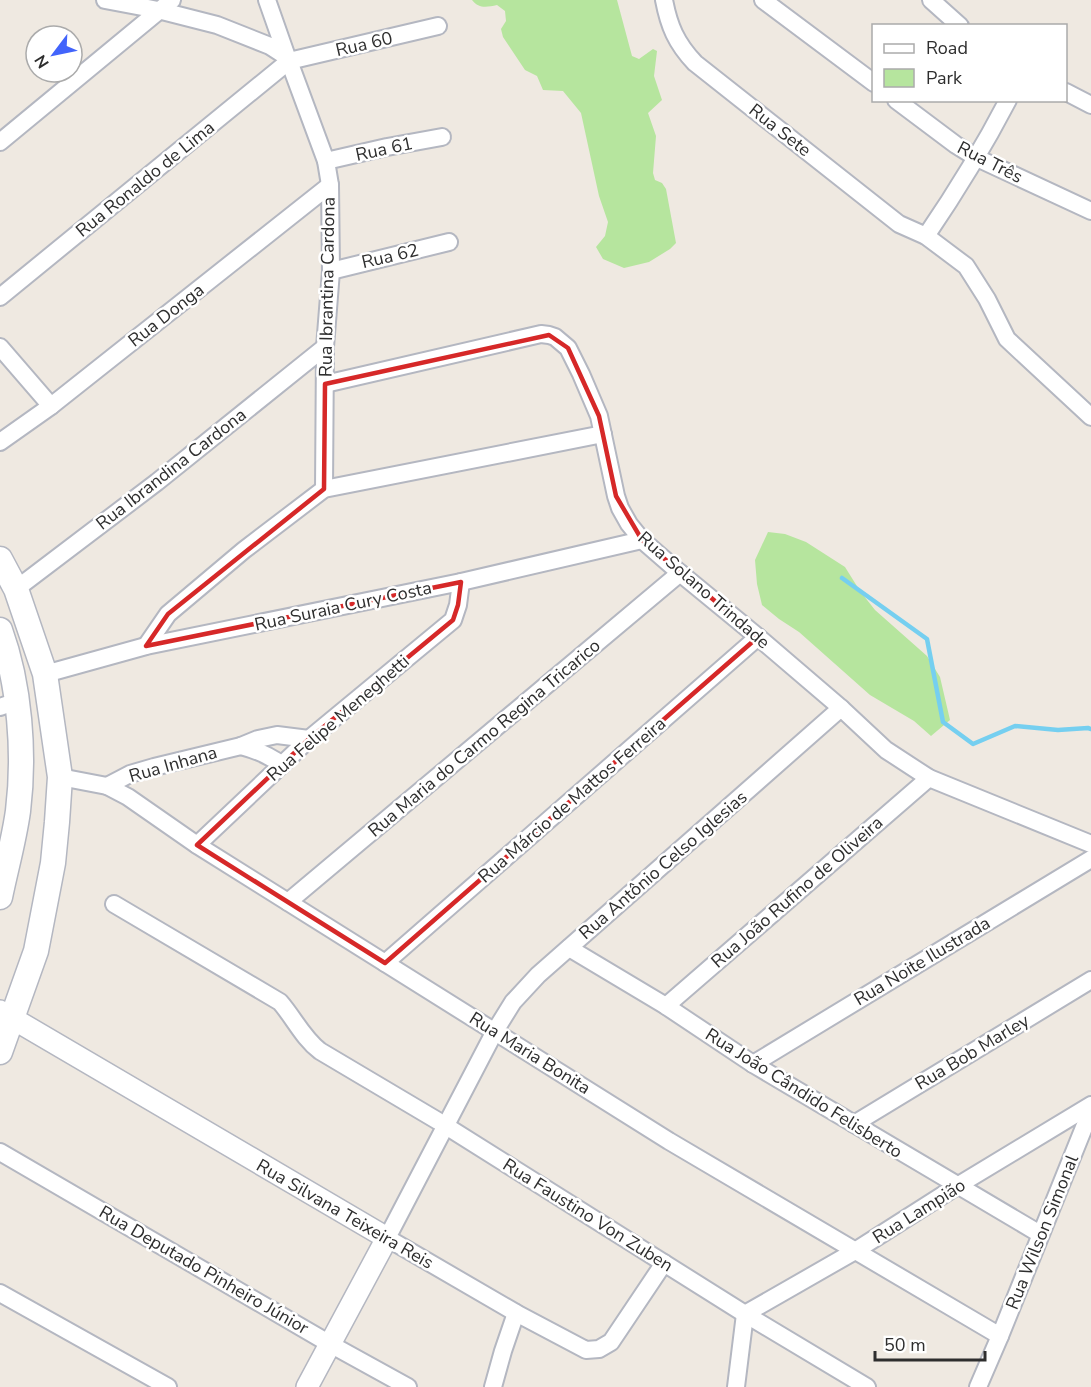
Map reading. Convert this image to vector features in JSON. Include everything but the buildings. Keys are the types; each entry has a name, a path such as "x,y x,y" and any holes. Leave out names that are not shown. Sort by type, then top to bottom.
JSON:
{"main road":[{"path":"0,559 16,589 45,674 60,777 52,863 36,951 6,1015 0,1052"},
{"path":"0,630 9,704 21,742 18,811 0,897"},
{"path":"9,704 24,708 37,756 45,767 60,777"}],"street":[{"path":"105,0 217,25 270,46 288,59"},
{"path":"0,142 172,0"},
{"name":"Rua Ibrantina Cardona","path":"267,0 326,161 330,185 331,271 326,347 324,489"},
{"name":"Rua Sete","path":"664,0 672,31 679,44 695,63 899,224 926,236 966,266 987,299 1007,339 1091,417"},
{"path":"763,0 872,82"},
{"path":"930,0 958,24"},
{"name":"Rua 60","path":"288,59 438,26"},
{"name":"Rua Ronaldo de Lima","path":"0,297 288,59"},
{"path":"1067,94 1091,105"},
{"name":"Rua Três","path":"899,102 956,146 977,158 1091,211"},
{"path":"926,236 977,158 1007,102"},
{"name":"Rua 61","path":"326,161 441,137"},
{"name":"Rua Donga","path":"0,442 51,406 330,185"},
{"name":"Rua 62","path":"331,271 449,242"},
{"name":"Rua Solano Trindade","path":"325,384 541,334 555,337 568,348 581,374 599,416 620,508 642,540 841,708 886,750 929,778 1091,844"},
{"path":"0,347 51,406"},
{"name":"Rua Ibrandina Cardona","path":"16,589 157,482 326,347"},
{"path":"146,646 168,614 244,550 324,489 603,434"},
{"name":"Rua Suraia Cury Costa","path":"45,674 146,646 461,582 642,540"},
{"name":"Rua Maria do Carmo Regina Tricarico","path":"288,902 680,573"},
{"name":"Rua Felipe Meneghetti","path":"197,845 309,740 453,620 458,605 461,582"},
{"name":"Rua Márcio de Mattos Ferreira","path":"385,963 758,637"},
{"name":"Rua Antônio Celso Iglesias","path":"387,1238 495,1031 513,1002 538,975 841,708"},
{"name":"Rua Inhana","path":"107,786 130,774 240,746 258,739 277,735 309,740"},
{"name":"Rua Inhana","path":"240,746 272,757 282,765"},
{"name":"Rua Maria Bonita","path":"60,777 107,786 128,797 197,845 669,1141 1000,1336"},
{"name":"Rua João Rufino de Oliveira","path":"666,1006 929,778"},
{"name":"Rua Noite Ilustrada","path":"753,1064 1091,859"},
{"name":"Rua Faustino Von Zuben","path":"114,904 280,1002 310,1044 320,1051 446,1126 862,1386"},
{"name":"Rua João Cândido Felisberto","path":"569,948 666,1006 753,1064 1040,1234"},
{"name":"Rua Bob Marley","path":"854,1124 1091,980"},
{"name":"Rua Silvana Teixeira Reis","path":"6,1015 516,1313 586,1350 599,1348 611,1342 664,1263"},
{"name":"Rua Lampião","path":"745,1314 855,1251 1091,1105"},
{"name":"Rua Wilson Simonal","path":"978,1387 1091,1110"},
{"name":"Rua Deputado Pinheiro Júnior","path":"0,1152 408,1387"},
{"path":"307,1387 387,1238"},
{"path":"0,1293 168,1387"},
{"path":"493,1387 516,1313"},
{"path":"736,1387 745,1314"}],"highlighted area":[{"path":"549,335 568,348 599,416 616,496 642,540 758,637 385,963 197,845 309,739 453,620 458,605 461,582 146,646 168,614 324,489 325,384"}],"green space":[{"path":"472,0 617,0 632,56 639,59 653,49 657,51 654,76 662,100 648,113 656,136 653,173 655,180 662,183 666,189 676,243 670,249 649,262 624,268 603,259 596,247 605,236 608,222 599,196 581,113 563,91 543,90 537,76 525,70 503,37 501,29 506,21 505,11 497,5 480,6"},
{"path":"768,532 785,534 806,542 845,567 875,610 927,656 940,677 950,720 931,736 914,721 870,695 799,632 762,605 755,560"}],"waterway":[{"path":"842,578 927,639 943,722 973,744 1015,726 1058,730 1091,729"}]}
